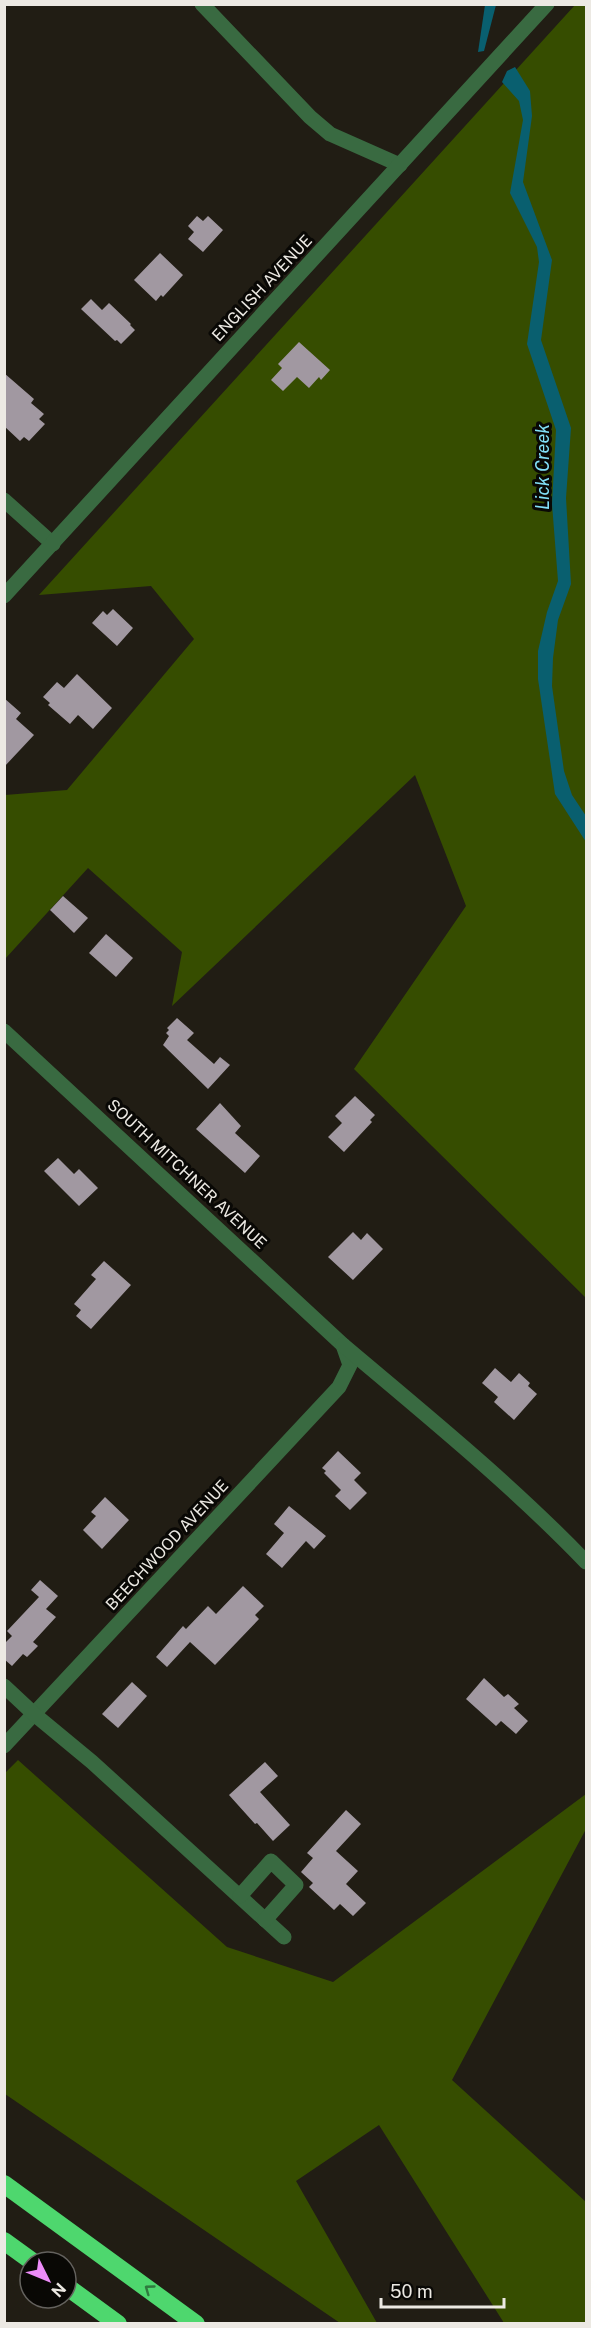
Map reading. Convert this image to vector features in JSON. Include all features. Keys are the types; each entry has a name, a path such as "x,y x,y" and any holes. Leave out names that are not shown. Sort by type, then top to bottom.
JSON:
{"highway":[{"path":"4,2184 196,2324"},
{"path":"4,2241 18,2251"},
{"path":"78,2295 117,2324"}],"street":[{"path":"202,4 310,117 330,134 400,165"},
{"name":"ENGLISH AVENUE","path":"4,596 547,4"},
{"path":"4,500 53,544"},
{"name":"SOUTH MITCHNER AVENUE","path":"4,1031 343,1345 463,1446 552,1526 586,1562"},
{"name":"SOUTH MITCHNER AVENUE","path":"343,1345 350,1365"},
{"name":"BEECHWOOD AVENUE","path":"4,1746 339,1387 350,1365"},
{"path":"4,1686 92,1762 284,1936"},
{"path":"240,1896 271,1861 296,1885 265,1920"}],"green space":[{"path":"575,5 586,5 586,1298 354,1069 466,906 415,775 172,1006 182,952 88,868 5,959 5,795 67,790 194,639 151,586 39,595"},
{"path":"18,1760 227,1947 333,1982 586,1794 586,1829 452,2080 586,2202 586,2323 504,2323 379,2125 296,2181 377,2323 340,2323 5,2094 4,1774"}],"water":[{"path":"485,5 496,5 484,51 478,52"},
{"name":"Lick Creek","path":"515,67 530,91 532,116 523,182 552,260 541,340 571,428 566,498 571,584 558,620 552,686 564,771 572,795 586,816 586,842 555,794 538,679 538,651 547,612 558,581 552,504 556,430 527,344 539,262 537,247 510,193 523,120 519,101 502,82 507,71"}],"building":[{"path":"197,216 203,221 208,216 223,230 203,252 188,239 194,232 188,226"},
{"path":"160,253 183,275 163,297 161,295 156,301 134,280"},
{"path":"91,299 102,310 109,303 135,330 121,344 81,309"},
{"path":"299,342 330,370 321,380 319,377 309,388 297,377 283,391 271,380 282,368 278,364"},
{"path":"4,373 34,399 31,403 44,414 39,419 45,424 29,441 24,437 20,441 4,426"},
{"path":"113,609 133,628 117,646 92,623 103,611 107,615"},
{"path":"77,674 112,708 93,729 78,715 70,724 48,705 50,703 43,697 57,682 64,688"},
{"path":"4,698 21,713 16,719 34,735 4,767"},
{"path":"63,896 88,918 74,933 50,910"},
{"path":"106,934 133,958 116,977 89,953"},
{"path":"177,1018 194,1033 187,1040 214,1064 220,1057 230,1065 208,1089 163,1045 169,1036 166,1033 169,1030 167,1028"},
{"path":"355,1096 375,1115 370,1120 372,1122 344,1152 328,1137 342,1123 335,1116"},
{"path":"220,1103 241,1126 235,1133 260,1156 245,1173 196,1129"},
{"path":"58,1158 74,1174 79,1169 98,1188 79,1206 44,1171"},
{"path":"353,1232 361,1240 367,1233 383,1249 353,1280 328,1257"},
{"path":"104,1261 131,1285 91,1329 76,1316 81,1310 74,1304 96,1279 91,1275"},
{"path":"495,1368 511,1382 519,1373 530,1383 528,1386 537,1394 514,1420 494,1402 498,1397 482,1383"},
{"path":"338,1451 361,1473 354,1480 367,1493 350,1510 335,1496 341,1490 322,1468"},
{"path":"105,1497 129,1520 102,1549 83,1530 96,1516 91,1512"},
{"path":"289,1506 326,1536 314,1549 306,1541 282,1568 266,1554 284,1533 274,1524"},
{"path":"40,1580 58,1596 46,1609 56,1617 33,1642 38,1646 27,1657 23,1654 12,1666 4,1659 4,1644 12,1636 7,1631 39,1597 31,1590"},
{"path":"243,1586 264,1606 255,1615 259,1619 215,1665 190,1642 167,1667 156,1657 183,1626 186,1629 208,1606 216,1614"},
{"path":"484,1678 504,1697 508,1694 519,1704 514,1708 528,1721 516,1734 501,1721 496,1726 466,1699"},
{"path":"132,1682 147,1696 118,1728 102,1714"},
{"path":"265,1762 278,1776 260,1792 290,1825 273,1841 229,1795"},
{"path":"346,1810 361,1824 336,1851 358,1871 346,1884 366,1903 353,1916 340,1904 334,1910 309,1887 313,1883 301,1872 313,1858 307,1853"}]}
